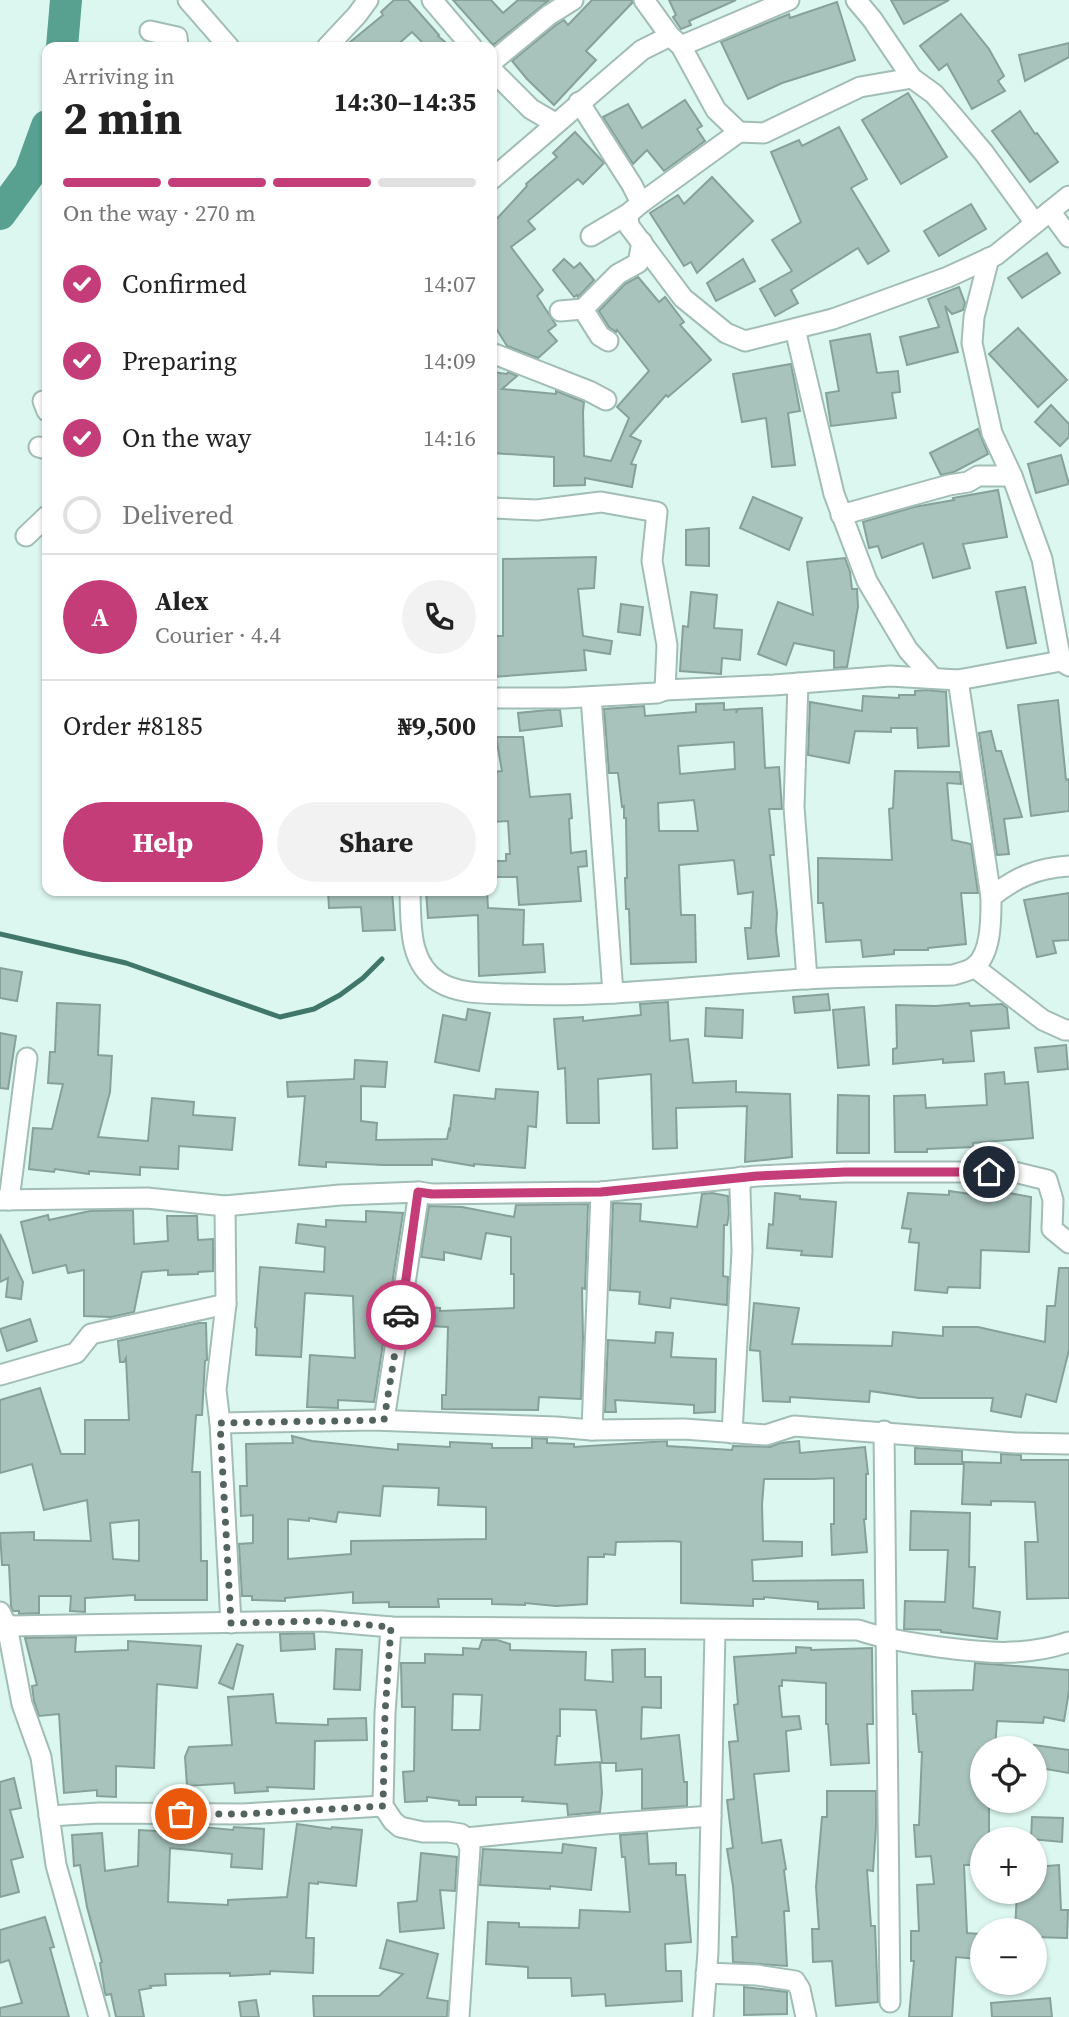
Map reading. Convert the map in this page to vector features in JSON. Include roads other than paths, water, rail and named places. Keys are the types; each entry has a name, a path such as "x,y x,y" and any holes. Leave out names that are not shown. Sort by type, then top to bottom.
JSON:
{"street":[{"path":"188,0 225,42"},
{"path":"332,42 358,15 368,0"},
{"path":"432,0 468,42"},
{"path":"497,58 573,0"},
{"path":"644,0 676,41 716,110 740,132"},
{"path":"497,175 642,50 676,41 789,0"},
{"path":"856,0 912,78 934,94 1042,217 1069,237"},
{"path":"150,31 177,37 178,42"},
{"path":"497,75 531,109 555,123"},
{"path":"591,236 634,209 740,132 764,133 860,87 912,78"},
{"path":"579,102 632,185 634,209 629,226 683,299 726,333 745,341 833,319 948,277 996,255 1069,196"},
{"path":"560,311 583,309 618,274 638,263 642,242"},
{"path":"497,698 591,697 890,676 958,680 1065,664 1042,559 1012,476 992,433 972,343 974,317 989,258"},
{"path":"583,309 600,336 608,341"},
{"path":"795,329 815,422 841,514 867,580 908,650 932,677"},
{"path":"497,355 606,400"},
{"path":"841,514 968,482 978,476 1012,476"},
{"path":"497,508 537,510 601,502 656,512 652,561 667,645 665,690"},
{"path":"26,536 42,521"},
{"path":"410,896 415,952 424,971 457,990 564,996 807,979 953,975 974,967 983,957 988,945 991,897 958,680"},
{"path":"798,683 794,807 807,979"},
{"path":"591,697 613,993"},
{"path":"991,897 1009,882 1028,873 1069,866"},
{"path":"974,967 1044,1020 1069,1030"},
{"path":"27,1058 5,1200 147,1198 225,1206 340,1195 418,1192 601,1192 741,1177 845,1172 1014,1172 1047,1180 1053,1200 1052,1229 1069,1243"},
{"path":"732,1433 742,1251 741,1177"},
{"path":"384,1420 418,1192"},
{"path":"592,1430 601,1192"},
{"path":"225,1206 226,1304 216,1390 231,1623"},
{"path":"0,1375 76,1353 91,1334 226,1304"},
{"path":"220,1423 384,1420 592,1430 684,1429 766,1435 794,1426 1015,1443 1069,1444"},
{"path":"884,1432 890,2002"},
{"path":"99,2017 56,1865 41,1757 22,1704 4,1619 231,1623 322,1621 391,1627 858,1630 887,1640 984,1652 1021,1653 1069,1642"},
{"path":"391,1627 385,1713 383,1806 400,1827 422,1832 461,1834 470,1848 459,2017"},
{"path":"703,2017 715,1631"},
{"path":"49,1816 243,1814 383,1806"},
{"path":"466,1838 710,1816"},
{"path":"706,1973 795,1980 800,1989 806,2017"}],"waterway":[{"path":"62,42 66,0"},
{"path":"0,214 30,173 42,140"},
{"path":"0,934 126,963 280,1017 314,1009 340,995 382,959"}]}
